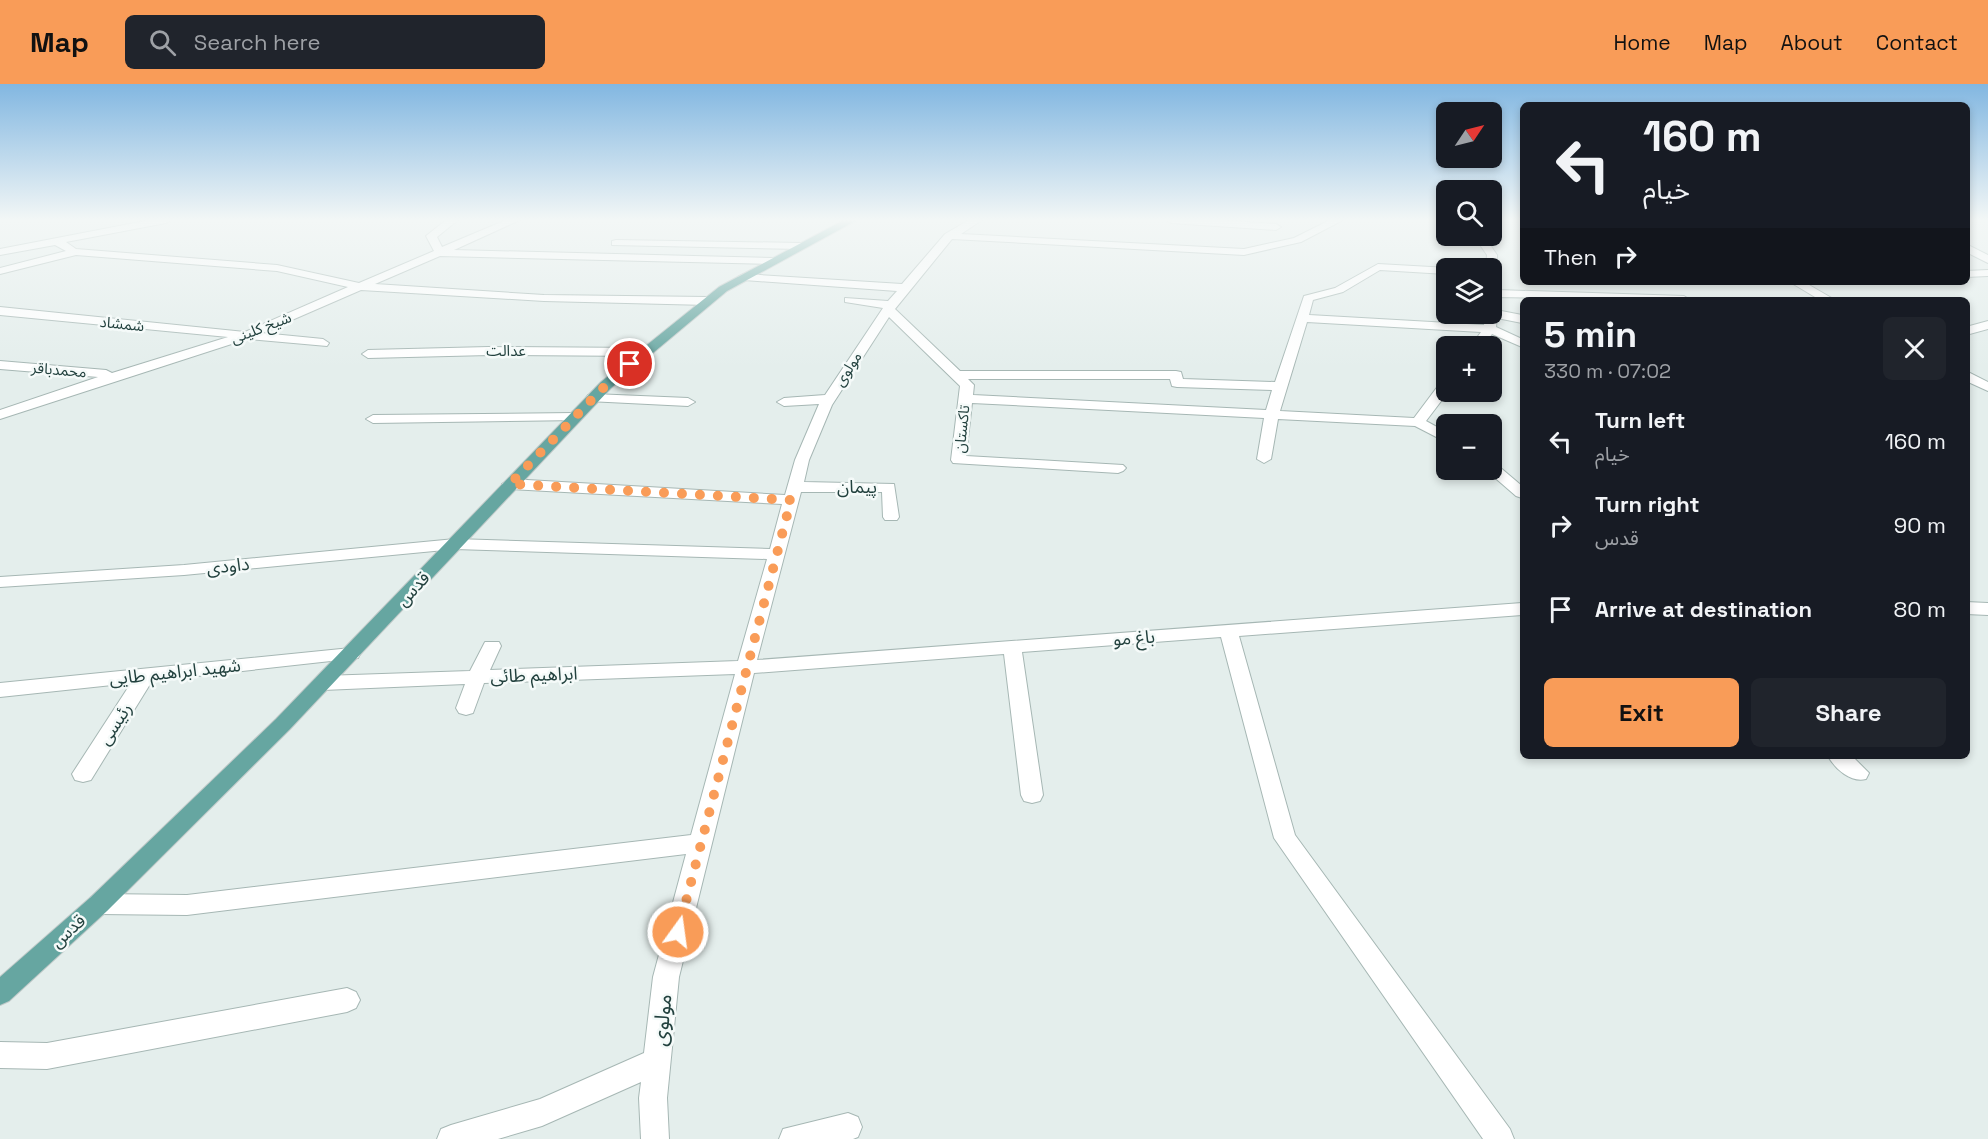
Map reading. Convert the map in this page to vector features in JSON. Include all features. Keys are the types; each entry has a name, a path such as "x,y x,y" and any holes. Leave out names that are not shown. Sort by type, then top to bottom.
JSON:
{"main road":[{"name":"قدس","path":"0,993 99,904 323,683 593,398 644,352 708,301 759,269"}],"street":[{"path":"283,269 362,287 544,298 708,301"},
{"name":"شیخ کلینی","path":"0,415 118,375 245,336 403,269"},
{"name":"مولوی","path":"655,1139 653,1098 666,977 802,460 829,399 890,307 921,269"},
{"path":"1264,459 1271,416 1308,298 1339,290 1374,269"},
{"path":"1416,269 1436,270"},
{"path":"1970,274 1988,273"},
{"path":"744,278 904,288"},
{"path":"1802,285 1824,297"},
{"path":"1502,293 1601,297"},
{"path":"849,300 890,307"},
{"name":"تاکستان","path":"890,307 967,385 958,460 1118,468"},
{"name":"شمشاد","path":"0,311 323,343"},
{"path":"1502,315 1520,319"},
{"path":"1302,318 1490,329 1520,342"},
{"path":"1485,336 1490,329 1490,324"},
{"path":"1970,330 1988,325"},
{"name":"عدالت","path":"368,354 489,351 644,352"},
{"name":"محمدباقر","path":"0,365 118,375"},
{"path":"956,375 1176,375 1177,383 1281,386"},
{"path":"1970,377 1988,387"},
{"path":"593,398 688,402"},
{"path":"1418,422 1436,398"},
{"path":"784,402 829,399"},
{"path":"966,399 1418,422 1436,432"},
{"path":"0,401 35,403"},
{"path":"373,419 574,417"},
{"path":"1502,476 1520,491"},
{"path":"510,484 793,493"},
{"name":"پیمان","path":"793,493 889,487 891,517"},
{"path":"455,544 776,554"},
{"name":"داودی","path":"0,582 184,570 455,544"},
{"path":"1970,608 1988,609"},
{"name":"باغ مو","path":"746,667 1520,609"},
{"path":"1228,631 1285,838 1500,1139"},
{"path":"466,708 477,677 492,646"},
{"path":"1012,647 1032,795"},
{"name":"شهید ابراهیم طایی","path":"0,690 351,654"},
{"name":"ابراهیم طائی","path":"323,683 746,667"},
{"name":"رئیسی","path":"83,774 146,675"},
{"path":"1842,759 1858,773"},
{"path":"99,904 187,905 701,843"},
{"path":"0,1055 47,1056 347,1000"},
{"path":"451,1139 542,1112 657,1061"},
{"path":"793,1139 848,1127"}],"route":[{"path":"630,364 606,385 510,484 791,500 678,932"}]}
